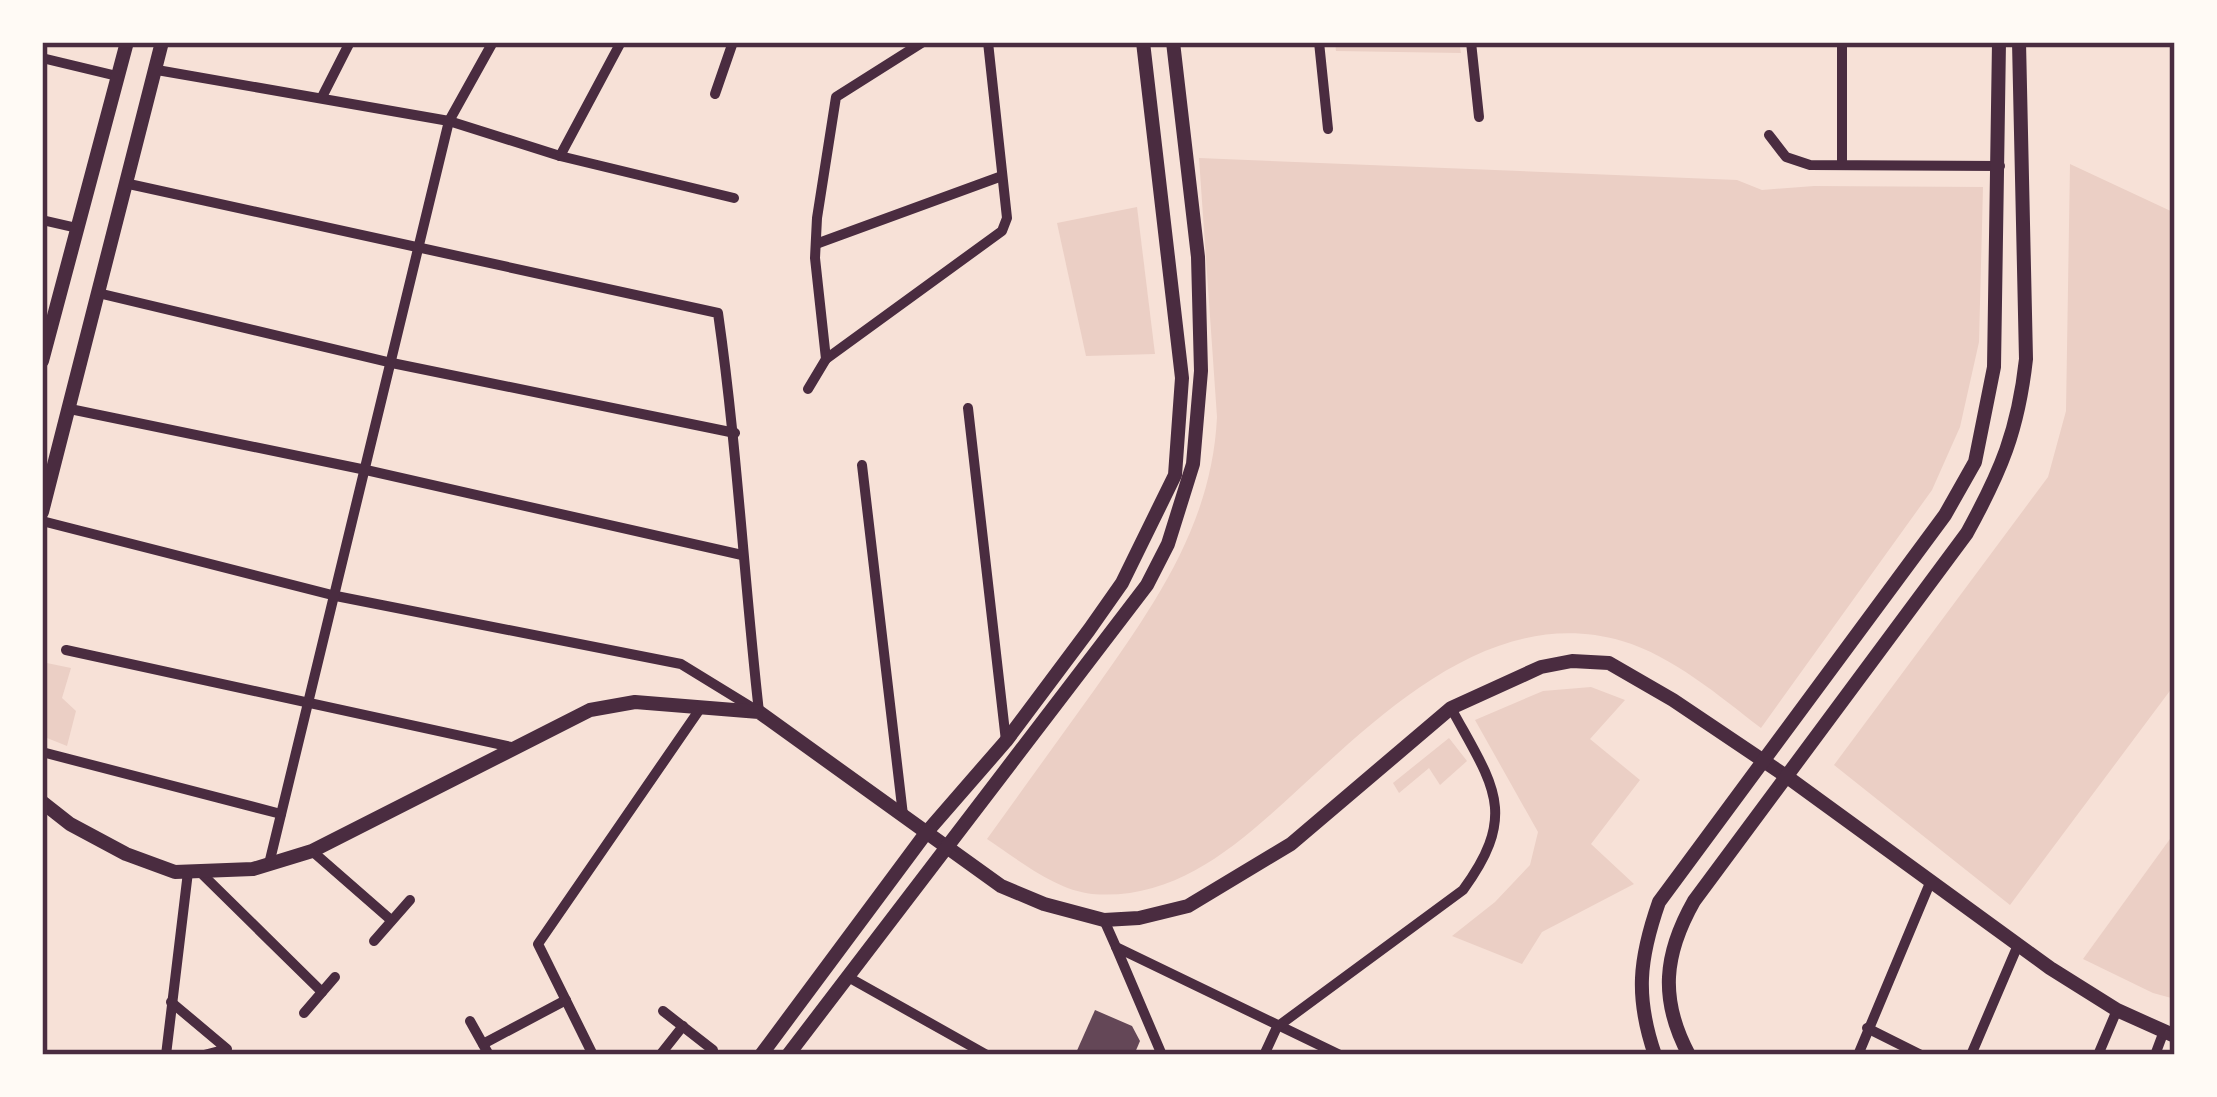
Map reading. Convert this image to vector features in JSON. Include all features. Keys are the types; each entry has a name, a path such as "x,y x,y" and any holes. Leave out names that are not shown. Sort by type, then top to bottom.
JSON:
{"street":[{"path":"42,361 127,42"},
{"path":"162,42 42,516 336,596 681,664 759,712 1001,886 1044,904 1104,920 1139,918 1188,906 1228,884 1291,844 1451,708 1540,667 1609,663 1786,776 1930,883 2116,1010 2169,1034 2155,1055"},
{"path":"322,97 350,42"},
{"path":"269,864 449,121 493,42"},
{"path":"560,156 621,42"},
{"path":"715,94 733,42"},
{"path":"826,359 816,244 836,97 923,42"},
{"path":"808,389 826,359 1002,231 1006,218 988,42"},
{"path":"760,1055 926,832 1006,741 1122,583 1175,475 1183,378 1143,42"},
{"path":"788,1055 1147,585 1168,544 1193,464 1199,411 1198,257 1173,42"},
{"path":"1319,42 1328,129"},
{"path":"1471,42 1479,117"},
{"path":"1842,42 1842,163"},
{"path":"1655,1055 1640,990 1643,947 1659,902 1945,515 1975,462 1994,367 1999,42"},
{"path":"1689,1055 1671,1016 1668,971 1676,934 1694,901 1967,533 2003,468 2021,404 2026,359 2019,42"},
{"path":"42,58 117,76"},
{"path":"157,70 449,121 560,156 734,198"},
{"path":"1769,135 1786,157 1810,165 2000,166"},
{"path":"816,244 1002,176"},
{"path":"129,184 718,313 735,433 759,712"},
{"path":"42,220 77,228"},
{"path":"1168,263 1198,257"},
{"path":"98,292 392,362 735,433"},
{"path":"968,408 1006,741"},
{"path":"70,409 742,555"},
{"path":"862,465 903,815"},
{"path":"66,650 516,748"},
{"path":"42,802 70,824 126,854 175,872 253,869 312,851 590,710 635,702 759,712"},
{"path":"593,1055 538,944 702,706"},
{"path":"1264,1055 1277,1027 1462,890 1484,862 1495,836 1490,779 1451,708"},
{"path":"42,752 281,814"},
{"path":"312,851 391,920"},
{"path":"194,872 322,992"},
{"path":"166,1055 194,872"},
{"path":"1858,1055 1930,883"},
{"path":"374,941 410,900"},
{"path":"1104,920 1162,1055"},
{"path":"1971,1055 2018,945"},
{"path":"1116,947 1340,1055"},
{"path":"304,1013 335,977"},
{"path":"848,977 987,1055"},
{"path":"470,1021 486,1050 566,1000"},
{"path":"171,1002 227,1049 205,1055"},
{"path":"2098,1055 2116,1010"},
{"path":"663,1011 713,1050"},
{"path":"660,1055 682,1026"},
{"path":"1867,1028 1921,1055"}],"shaded area":[{"path":"1335,42 1459,42 1461,53 1336,51"},
{"path":"1199,158 1737,180 1762,190 1983,187 1979,342 1960,427 1932,490 1761,728 1695,678 1641,648 1570,633 1521,639 1473,656 1428,682 1345,747 1251,832 1189,874 1143,891 1118,894 1064,887 987,839 1139,626 1177,561 1204,493 1217,417"},
{"path":"2070,164 2175,213 2175,684 2010,905 1834,765 2048,477 2066,411"},
{"path":"1137,207 1155,354 1086,356 1057,223"},
{"path":"42,662 71,668 62,698 76,711 67,746 42,736"},
{"path":"1591,687 1625,700 1590,739 1640,780 1591,844 1634,884 1542,932 1522,964 1452,936 1495,902 1530,865 1538,832 1475,720 1543,691"},
{"path":"1449,738 1467,761 1440,785 1429,768 1399,793 1393,783"},
{"path":"2175,832 2175,999 2083,959"}],"building":[{"path":"1095,1010 1132,1026 1140,1041 1134,1055 1075,1055"}]}
